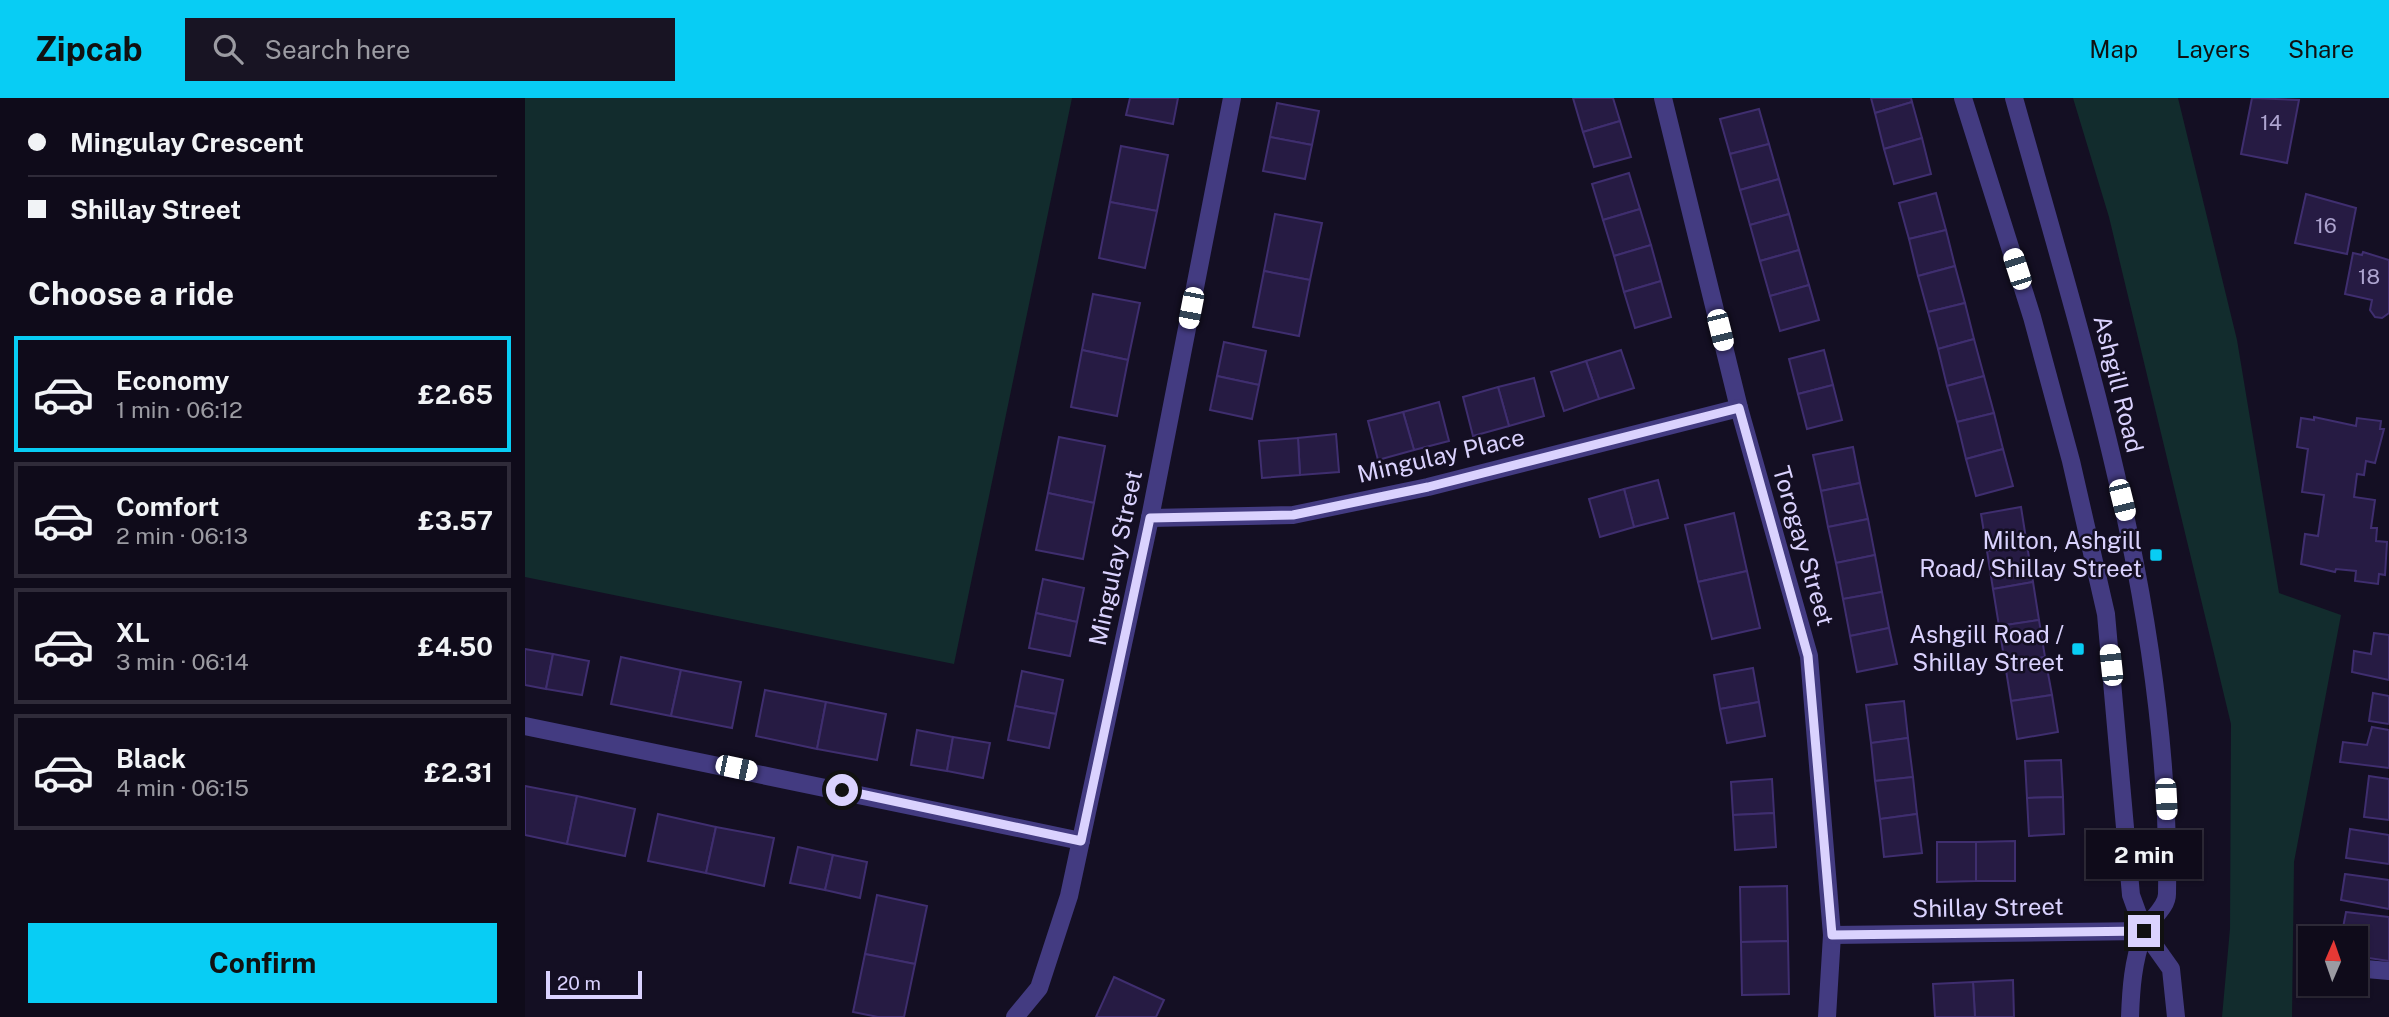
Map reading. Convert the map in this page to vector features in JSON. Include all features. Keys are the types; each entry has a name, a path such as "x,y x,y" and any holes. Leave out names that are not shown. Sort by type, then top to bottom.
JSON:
{"street":[{"name":"Mingulay Street","path":"1015,1017 1039,988 1069,896 1150,518 1232,98"},
{"name":"Torogay Street","path":"1663,98 1739,408 1808,656 1832,935 1827,1017"},
{"path":"1963,98 2032,317 2071,461 2106,614 2131,895 2144,931 2171,969 2176,1017"},
{"name":"Ashgill Road","path":"2014,98 2090,370 2135,553 2164,760 2167,899 2144,931 2132,971 2130,1017"},
{"name":"Mingulay Place","path":"1150,518 1293,515 1428,487 1739,408"},
{"path":"525,726 1081,841"},
{"name":"Shillay Street","path":"1832,935 2144,931"},
{"path":"2368,969 2389,971"}],"green space":[{"path":"525,98 1072,98 954,664 525,577"},
{"path":"2073,98 2178,98 2237,340 2279,593 2341,615 2294,862 2292,1017 2222,1017 2230,929 2231,724 2109,217"}],"building":[{"path":"1130,98 1178,98 1173,124 1126,115"},
{"path":"1573,98 1613,98 1620,121 1583,132"},
{"path":"1871,98 1911,98 1912,102 1875,113"},
{"path":"2252,98 2299,100 2287,163 2241,154"},
{"path":"1912,102 1922,138 1884,149 1875,113"},
{"path":"1277,103 1319,111 1312,145 1270,137"},
{"path":"1759,109 1769,144 1730,154 1720,119"},
{"path":"1620,121 1631,157 1594,167 1583,132"},
{"path":"1270,137 1312,145 1305,179 1263,171"},
{"path":"1922,138 1931,174 1894,184 1884,149"},
{"path":"1769,144 1779,179 1740,190 1730,154"},
{"path":"1121,146 1168,155 1157,211 1110,202"},
{"path":"1629,173 1640,209 1603,220 1592,184"},
{"path":"1779,179 1789,214 1750,225 1740,190"},
{"path":"1936,193 1946,230 1909,239 1899,203"},
{"path":"2306,194 2356,208 2347,254 2295,243"},
{"path":"1110,202 1157,211 1145,268 1099,258"},
{"path":"1640,209 1651,245 1614,256 1603,220"},
{"path":"1275,214 1322,223 1310,280 1264,271"},
{"path":"1789,214 1799,250 1760,261 1750,225"},
{"path":"1946,230 1955,266 1918,276 1909,239"},
{"path":"1651,245 1661,281 1624,292 1614,256"},
{"path":"1799,250 1809,285 1770,296 1760,261"},
{"path":"2363,252 2389,260 2389,313 2382,318 2375,317 2370,310 2372,300 2345,294 2353,253 2362,255"},
{"path":"1955,266 1965,303 1928,312 1918,276"},
{"path":"1264,271 1310,280 1299,336 1253,327"},
{"path":"1661,281 1671,317 1635,328 1624,292"},
{"path":"1809,285 1819,320 1780,331 1770,296"},
{"path":"1093,294 1140,303 1128,360 1082,350"},
{"path":"1965,303 1974,339 1938,349 1928,312"},
{"path":"1974,339 1984,376 1947,386 1938,349"},
{"path":"1224,342 1266,351 1259,385 1217,376"},
{"path":"1082,350 1128,360 1117,416 1071,407"},
{"path":"1621,350 1634,388 1599,399 1586,361"},
{"path":"1824,350 1833,385 1798,394 1789,359"},
{"path":"1586,361 1599,399 1564,411 1551,372"},
{"path":"1217,376 1259,385 1252,419 1210,410"},
{"path":"1984,376 1994,413 1957,422 1947,386"},
{"path":"1534,378 1544,416 1509,426 1498,387"},
{"path":"1833,385 1842,420 1807,429 1798,394"},
{"path":"1498,387 1509,426 1473,436 1463,397"},
{"path":"1439,402 1449,441 1414,450 1403,412"},
{"path":"1403,412 1414,450 1378,460 1368,421"},
{"path":"1994,413 2003,449 1966,459 1957,422"},
{"path":"2314,417 2356,426 2357,418 2381,421 2380,429 2384,429 2375,463 2366,461 2364,475 2357,474 2354,497 2375,500 2371,528 2377,528 2376,541 2387,542 2385,575 2379,574 2378,584 2355,581 2356,571 2336,569 2335,572 2301,564 2305,534 2318,536 2324,495 2302,492 2308,449 2297,447 2301,418 2314,420"},
{"path":"1336,434 1339,472 1300,475 1298,438"},
{"path":"1059,437 1105,446 1094,503 1048,493"},
{"path":"1298,438 1300,475 1262,478 1259,441"},
{"path":"1853,447 1860,483 1821,491 1813,455"},
{"path":"2003,449 2013,486 1976,496 1966,459"},
{"path":"1658,480 1668,518 1634,527 1624,489"},
{"path":"1860,483 1868,519 1828,527 1821,491"},
{"path":"1624,489 1634,527 1600,537 1589,499"},
{"path":"1048,493 1094,503 1083,559 1036,550"},
{"path":"2021,507 2027,545 1987,551 1981,514"},
{"path":"1734,513 1747,571 1698,582 1685,525"},
{"path":"1868,519 1875,555 1836,563 1828,527"},
{"path":"2027,545 2033,582 1993,589 1987,551"},
{"path":"1875,555 1882,592 1843,599 1836,563"},
{"path":"1747,571 1760,628 1712,639 1698,582"},
{"path":"1043,579 1084,588 1077,622 1036,613"},
{"path":"2033,582 2039,620 1999,626 1993,589"},
{"path":"1882,592 1889,628 1850,636 1843,599"},
{"path":"1036,613 1077,622 1070,656 1029,648"},
{"path":"2039,620 2045,657 2005,664 1999,626"},
{"path":"1889,628 1897,664 1857,672 1850,636"},
{"path":"2374,633 2389,635 2389,680 2352,672 2354,651 2371,654"},
{"path":"525,649 553,654 546,689 525,685"},
{"path":"553,654 589,661 582,695 546,689"},
{"path":"621,657 681,670 671,716 611,704"},
{"path":"2045,657 2052,695 2011,701 2005,664"},
{"path":"1753,668 1759,702 1720,709 1714,675"},
{"path":"681,670 741,682 732,728 671,716"},
{"path":"1022,671 1063,680 1056,714 1015,706"},
{"path":"765,690 826,702 817,749 756,736"},
{"path":"2373,693 2389,696 2389,724 2369,721"},
{"path":"2052,695 2058,732 2017,739 2011,701"},
{"path":"1904,701 1908,738 1871,743 1866,705"},
{"path":"826,702 886,714 877,760 817,749"},
{"path":"1759,702 1765,736 1727,743 1720,709"},
{"path":"1015,706 1056,714 1049,748 1008,740"},
{"path":"2372,727 2389,730 2389,768 2340,762 2343,742 2367,745"},
{"path":"917,730 953,737 947,771 911,765"},
{"path":"953,737 990,743 983,778 947,771"},
{"path":"1908,738 1913,777 1875,781 1871,743"},
{"path":"2061,760 2063,797 2027,798 2025,761"},
{"path":"2369,776 2389,779 2389,820 2364,817"},
{"path":"1913,777 1917,814 1880,819 1875,781"},
{"path":"1772,779 1774,813 1733,815 1731,782"},
{"path":"525,786 577,796 567,844 525,835"},
{"path":"577,796 635,809 625,856 567,844"},
{"path":"2063,797 2064,834 2029,836 2027,798"},
{"path":"1774,813 1776,847 1735,850 1733,815"},
{"path":"658,814 716,827 706,873 648,861"},
{"path":"1917,814 1922,853 1884,857 1880,819"},
{"path":"716,827 774,838 764,886 706,873"},
{"path":"2350,829 2389,835 2389,864 2346,858"},
{"path":"2015,841 2015,881 1976,881 1976,842"},
{"path":"1937,842 1976,842 1976,881 1937,882"},
{"path":"798,847 833,855 825,890 790,883"},
{"path":"833,855 867,862 860,898 825,890"},
{"path":"2345,874 2389,880 2389,909 2341,900"},
{"path":"1787,886 1788,941 1741,942 1740,887"},
{"path":"877,895 927,906 915,964 865,954"},
{"path":"2346,912 2389,917 2389,961 2368,958 2368,926 2343,926"},
{"path":"1788,941 1789,994 1742,995 1741,942"},
{"path":"865,954 915,964 904,1017 878,1017 853,1012"},
{"path":"1114,977 1164,1000 1156,1017 1096,1017"},
{"path":"2013,980 2014,1017 1975,1017 1973,982"},
{"path":"1973,982 1975,1017 1935,1017 1933,984"}],"place":[{"name":"Milton, Ashgill Road/ Shillay Street","path":"2156,555"},
{"name":"Ashgill Road / Shillay Street","path":"2078,649"}],"route":[{"path":"842,790 1081,841 1150,518 1293,515 1428,487 1739,408 1808,656 1832,935 2144,931"}]}
